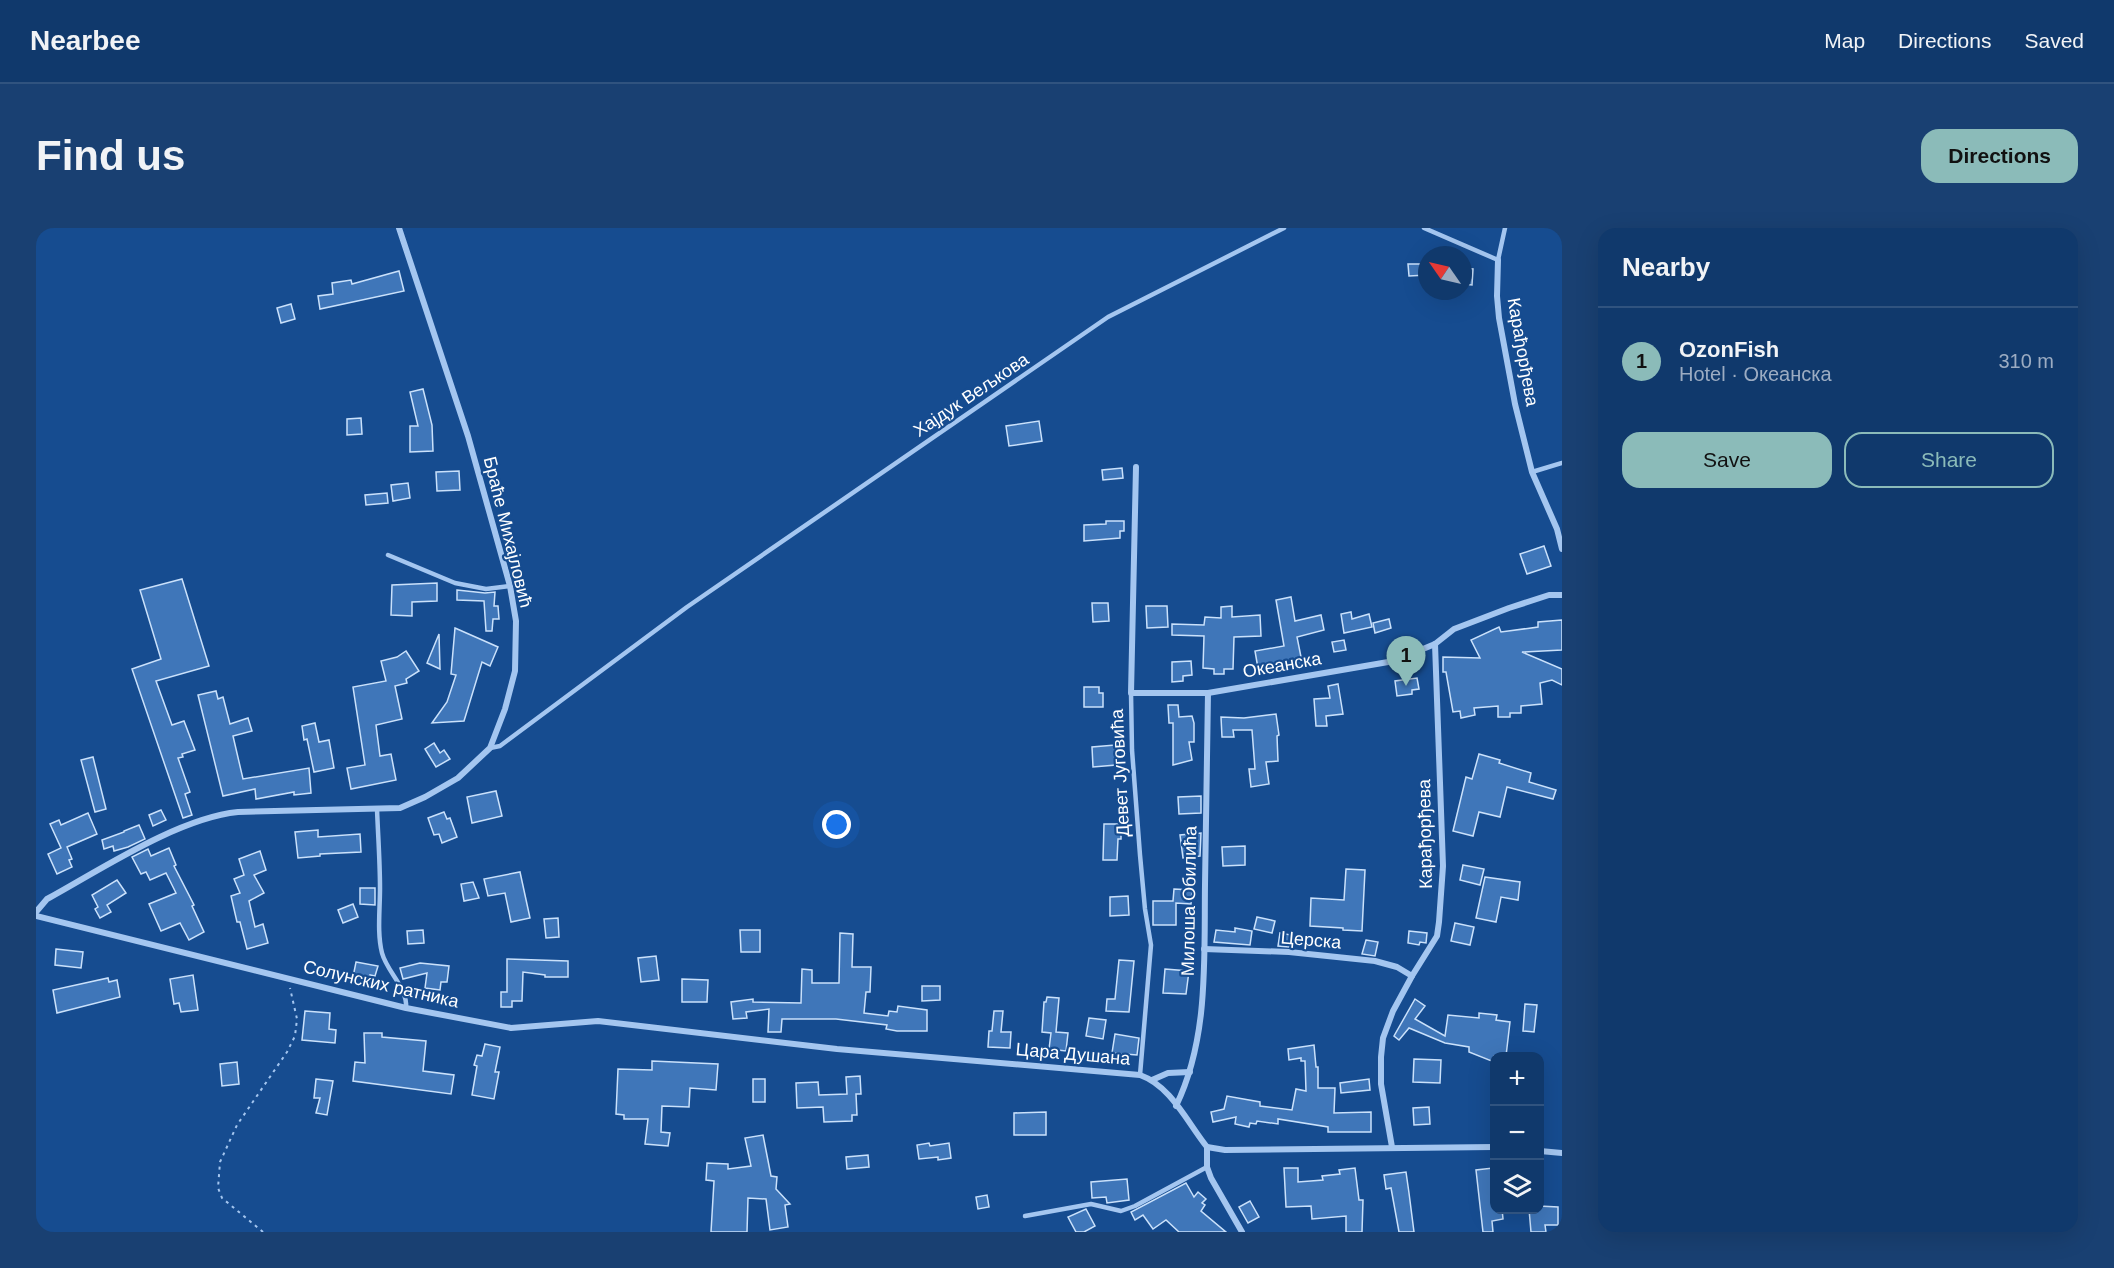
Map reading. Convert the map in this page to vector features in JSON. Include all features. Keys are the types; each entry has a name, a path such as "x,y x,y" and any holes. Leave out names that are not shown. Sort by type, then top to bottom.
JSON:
{"street":[{"name":"Браће Михајловић","path":"36,914 47,899 160,838 223,814 280,810 400,808 458,778 490,748 505,709 515,671 516,621 510,586 468,436 399,228"},
{"name":"Карађорђева","path":"1498,260 1499,318 1515,404 1532,472 1557,529 1562,549"},
{"name":"Девет Југовића","path":"1131,693 1136,467"},
{"path":"1435,644 1454,629 1549,595 1562,595"},
{"name":"Карађорђева","path":"1392,1147 1381,1084 1380,1057 1383,1038 1393,1011 1437,936 1443,877 1435,644"},
{"name":"Океанска","path":"1131,693 1208,693 1394,661 1435,644"},
{"name":"Милоша Обилића","path":"1176,1106 1190,1072 1196,1048 1201,1004 1208,693"},
{"name":"Солунских ратника","path":"36,914 406,1008 511,1028 598,1021 725,1036"},
{"name":"Церска","path":"1204,949 1289,952 1375,961 1397,967 1412,976"},
{"name":"Цара Душана","path":"725,1036 837,1049 1140,1075 1152,1080 1162,1088 1207,1146"},
{"path":"1152,1080 1168,1073 1190,1072"},
{"path":"1242,1232 1211,1178 1207,1167 1207,1146 1225,1150 1490,1147"},
{"path":"1544,1151 1562,1153"}],"lane":[{"name":"Хајдук Вељкова","path":"490,748 500,746 687,607 1108,317 1284,228"},
{"path":"1424,228 1498,260 1505,228"},
{"path":"1532,472 1562,463"},
{"path":"388,555 455,583 486,589 510,586"},
{"name":"Девет Југовића","path":"1131,693 1132,750 1144,909 1151,945 1140,1075"},
{"path":"377,809 379,935 382,953 388,968 407,1000 406,1008"},
{"path":"1025,1216 1090,1204 1121,1211 1135,1206 1207,1167"}],"path":[{"path":"263,1232 222,1198 218,1188 220,1162 237,1125 287,1052 295,1036 297,1019 286,977"}],"building":[{"path":"1408,264 1418,264 1418,276 1409,276"},
{"path":"399,271 404,291 320,309 318,296 333,294 332,283 351,280 352,284"},
{"path":"291,304 295,319 281,323 277,308"},
{"path":"423,389 432,425 433,451 410,452 410,426 418,426 410,392"},
{"path":"361,418 362,434 347,435 347,419"},
{"path":"1039,421 1042,441 1009,446 1006,426"},
{"path":"1122,468 1123,478 1103,480 1102,470"},
{"path":"459,471 460,490 437,491 436,472"},
{"path":"408,483 410,498 393,501 391,485"},
{"path":"387,493 388,503 366,505 365,495"},
{"path":"1106,521 1124,521 1124,531 1120,531 1120,538 1084,541 1084,525 1106,524"},
{"path":"1544,546 1551,566 1527,574 1520,554"},
{"path":"182,579 209,666 156,681 172,725 184,721 195,750 182,754 183,757 178,758 190,792 185,794 192,815 183,818 132,669 161,659 140,590"},
{"path":"437,583 437,601 412,602 412,616 391,615 392,585"},
{"path":"457,590 495,592 494,606 498,606 499,619 493,619 492,631 486,631 484,601 457,600"},
{"path":"1291,597 1295,621 1321,615 1324,630 1297,637 1302,662 1259,674 1255,651 1284,646 1276,600"},
{"path":"1092,603 1108,603 1109,621 1093,622"},
{"path":"1146,606 1167,606 1168,627 1147,628"},
{"path":"1232,606 1232,617 1260,615 1261,636 1234,637 1233,669 1224,669 1224,674 1214,674 1214,669 1203,668 1204,636 1172,635 1172,624 1204,625 1205,617 1221,618 1221,607"},
{"path":"1351,612 1352,619 1369,614 1372,627 1344,633 1341,614"},
{"path":"1389,619 1391,628 1375,633 1373,623"},
{"path":"1562,620 1562,650 1522,652 1562,669 1562,685 1552,680 1540,683 1542,704 1521,706 1521,713 1510,713 1510,717 1498,717 1498,706 1474,708 1475,715 1461,718 1460,711 1453,712 1446,672 1443,672 1443,657 1480,658 1471,640 1499,627 1501,632 1538,627 1538,622"},
{"path":"455,628 498,647 490,666 482,662 464,721 432,723 447,702 456,675 451,674"},
{"path":"439,634 440,669 427,663"},
{"path":"1344,640 1346,650 1334,652 1332,642"},
{"path":"406,651 419,671 406,679 407,683 395,686 402,719 376,725 380,756 391,754 396,780 351,789 347,768 365,765 353,687 386,681 381,661 397,657"},
{"path":"1191,661 1192,675 1183,676 1183,681 1172,682 1172,662"},
{"path":"1417,678 1419,689 1412,690 1412,694 1397,696 1395,681"},
{"path":"1338,684 1343,714 1326,716 1327,726 1316,726 1314,699 1330,698 1328,686"},
{"path":"1084,687 1099,687 1099,693 1103,693 1103,707 1084,707"},
{"path":"216,691 218,699 223,697 230,724 248,718 252,731 233,736 243,779 309,768 311,793 294,795 294,792 256,799 255,789 223,796 198,695"},
{"path":"1168,705 1178,705 1179,717 1192,716 1194,723 1194,742 1189,742 1192,760 1173,765 1173,723 1169,723"},
{"path":"1276,714 1279,735 1277,736 1278,761 1266,762 1269,784 1251,787 1249,769 1255,769 1252,730 1233,730 1234,737 1222,737 1221,717 1244,718"},
{"path":"315,723 319,742 329,740 334,768 314,772 302,726"},
{"path":"434,743 440,753 444,750 450,759 436,767 425,749"},
{"path":"1115,745 1116,765 1093,767 1092,747"},
{"path":"1479,754 1531,773 1529,782 1556,790 1553,799 1507,787 1500,817 1479,812 1473,836 1453,831 1466,777 1472,779"},
{"path":"93,757 106,809 95,812 81,760"},
{"path":"496,791 502,816 472,823 467,797"},
{"path":"1201,796 1201,813 1179,814 1178,797"},
{"path":"161,810 166,820 153,826 149,815"},
{"path":"444,812 447,819 450,818 457,837 442,843 439,834 434,835 428,818"},
{"path":"88,813 97,834 67,847 72,859 69,860 72,867 57,874 48,854 61,848 50,824 59,820 61,825"},
{"path":"1104,824 1121,824 1117,860 1103,860"},
{"path":"139,825 145,839 114,851 113,846 104,849 102,840"},
{"path":"318,830 318,837 360,834 361,852 320,854 320,856 298,858 295,832"},
{"path":"1201,833 1200,856 1183,858 1180,835"},
{"path":"1245,846 1245,865 1223,866 1222,847"},
{"path":"169,848 176,865 174,866 194,905 192,906 204,932 189,940 180,923 161,931 149,904 176,893 166,873 150,880 146,872 141,874 132,857 148,849 151,856"},
{"path":"260,851 266,870 254,875 264,893 249,901 255,927 263,924 268,943 247,949 231,896 240,893 234,879 244,875 239,859"},
{"path":"1463,865 1484,869 1480,885 1460,880"},
{"path":"1346,869 1365,870 1362,931 1310,926 1311,898 1344,900"},
{"path":"520,872 530,918 511,922 505,893 488,896 484,879"},
{"path":"1485,877 1520,882 1518,900 1501,897 1496,922 1476,918"},
{"path":"117,880 126,893 107,905 111,912 100,918 92,895"},
{"path":"473,882 479,898 464,901 461,884"},
{"path":"360,888 375,888 375,905 360,904"},
{"path":"1174,889 1192,890 1191,904 1176,903 1176,925 1153,925 1153,901 1173,901"},
{"path":"1128,896 1129,915 1110,916 1110,897"},
{"path":"353,904 358,917 343,923 338,910"},
{"path":"1257,917 1275,921 1272,933 1254,929"},
{"path":"558,918 559,937 546,938 544,919"},
{"path":"1455,923 1474,927 1470,945 1451,941"},
{"path":"1235,928 1252,931 1250,945 1214,942 1216,930 1235,932"},
{"path":"423,930 424,943 408,944 407,931"},
{"path":"740,930 760,930 760,952 741,952"},
{"path":"1409,931 1427,933 1426,943 1420,942 1419,945 1408,943"},
{"path":"840,933 853,934 852,967 871,967 870,992 866,992 864,1013 888,1016 889,1011 897,1012 898,1006 927,1010 927,1031 897,1031 886,1029 887,1025 836,1019 782,1019 781,1032 768,1032 769,1009 746,1012 747,1018 733,1019 731,1002 753,999 753,1002 801,1003 802,969 812,970 812,983 839,983"},
{"path":"1280,933 1291,935 1289,947 1278,946"},
{"path":"1366,940 1378,942 1375,956 1362,954"},
{"path":"56,949 83,952 81,968 55,965"},
{"path":"656,956 659,980 641,982 638,958"},
{"path":"507,959 568,961 568,977 545,977 545,975 523,972 522,1001 512,1001 512,1007 501,1007 501,992 507,992"},
{"path":"1119,960 1134,961 1129,1012 1106,1011 1107,999 1115,999"},
{"path":"356,962 378,966 375,976 370,975 369,980 353,977"},
{"path":"420,963 449,966 447,982 441,982 440,990 425,988 427,973 403,979 400,968"},
{"path":"1165,969 1189,971 1186,994 1163,993"},
{"path":"193,975 198,1010 181,1012 179,1003 174,1004 170,979"},
{"path":"108,978 109,982 117,980 120,997 57,1013 53,990"},
{"path":"682,979 708,980 707,1002 682,1002"},
{"path":"922,986 940,986 940,1000 922,1001"},
{"path":"1047,997 1059,998 1056,1032 1068,1033 1066,1051 1049,1049 1051,1033 1042,1032 1044,1002"},
{"path":"1415,999 1425,1006 1415,1019 1445,1036 1448,1015 1479,1018 1479,1013 1497,1015 1496,1020 1510,1022 1506,1052 1490,1052 1490,1060 1469,1052 1469,1047 1445,1043 1409,1028 1399,1040 1394,1036"},
{"path":"1525,1004 1537,1005 1534,1032 1523,1031"},
{"path":"305,1011 330,1013 329,1029 336,1030 335,1043 302,1040"},
{"path":"994,1011 1003,1011 1001,1032 1011,1032 1010,1048 988,1047"},
{"path":"1089,1018 1106,1020 1103,1039 1086,1036"},
{"path":"364,1033 382,1033 382,1037 426,1041 423,1071 454,1075 451,1094 353,1081 355,1062 365,1063"},
{"path":"1115,1034 1139,1038 1137,1055 1112,1053"},
{"path":"485,1044 500,1047 495,1072 499,1072 494,1099 472,1095 477,1066 474,1065 477,1055 482,1056"},
{"path":"1314,1045 1316,1067 1318,1067 1318,1088 1335,1088 1334,1113 1371,1112 1371,1132 1328,1132 1328,1127 1278,1119 1278,1124 1257,1121 1256,1124 1250,1123 1249,1127 1235,1124 1236,1117 1213,1122 1211,1112 1224,1109 1227,1096 1260,1102 1260,1106 1292,1110 1296,1089 1306,1091 1305,1061 1301,1061 1301,1058 1289,1060 1288,1049"},
{"path":"1414,1059 1441,1060 1440,1083 1413,1082"},
{"path":"652,1061 718,1064 716,1090 690,1088 689,1107 662,1106 661,1132 670,1133 668,1146 645,1144 648,1119 624,1119 624,1115 616,1114 618,1069 652,1070"},
{"path":"237,1062 239,1084 222,1086 220,1064"},
{"path":"860,1076 861,1094 856,1094 857,1115 852,1115 852,1121 824,1122 823,1107 797,1108 796,1083 818,1082 819,1095 847,1094 846,1077"},
{"path":"316,1079 333,1081 327,1115 316,1113 320,1098 314,1098"},
{"path":"753,1079 765,1079 765,1102 753,1102"},
{"path":"1369,1079 1370,1090 1341,1093 1340,1083"},
{"path":"1429,1107 1430,1124 1414,1125 1413,1108"},
{"path":"1046,1112 1046,1135 1014,1135 1014,1113"},
{"path":"763,1135 771,1176 777,1177 776,1189 790,1204 785,1205 788,1227 770,1230 766,1199 748,1198 747,1232 711,1232 714,1181 706,1180 707,1163 728,1164 728,1169 751,1166 745,1138"},
{"path":"929,1143 930,1146 949,1143 951,1158 919,1159 917,1145"},
{"path":"868,1155 869,1167 847,1169 846,1157"},
{"path":"1284,1168 1298,1168 1298,1182 1323,1180 1322,1176 1340,1174 1339,1170 1355,1168 1359,1200 1363,1200 1362,1232 1346,1232 1346,1216 1312,1219 1311,1206 1286,1207"},
{"path":"1490,1168 1490,1214 1502,1214 1503,1219 1492,1221 1493,1232 1483,1232 1476,1170"},
{"path":"1406,1172 1414,1232 1399,1232 1391,1188 1386,1189 1384,1175"},
{"path":"1127,1179 1129,1200 1107,1203 1106,1197 1092,1198 1091,1182"},
{"path":"1186,1183 1194,1197 1198,1192 1206,1199 1202,1203 1205,1205 1201,1211 1226,1232 1179,1232 1166,1220 1153,1229 1143,1215 1135,1220 1131,1212"},
{"path":"987,1195 989,1207 978,1209 976,1197"},
{"path":"1250,1201 1259,1217 1248,1223 1239,1207"},
{"path":"1544,1206 1558,1207 1558,1225 1545,1225 1546,1232 1531,1232 1529,1214 1544,1214"},
{"path":"1086,1209 1095,1226 1084,1232 1076,1232 1068,1217"}],"place":[{"name":"OzonFish","path":"1406,686"}]}
